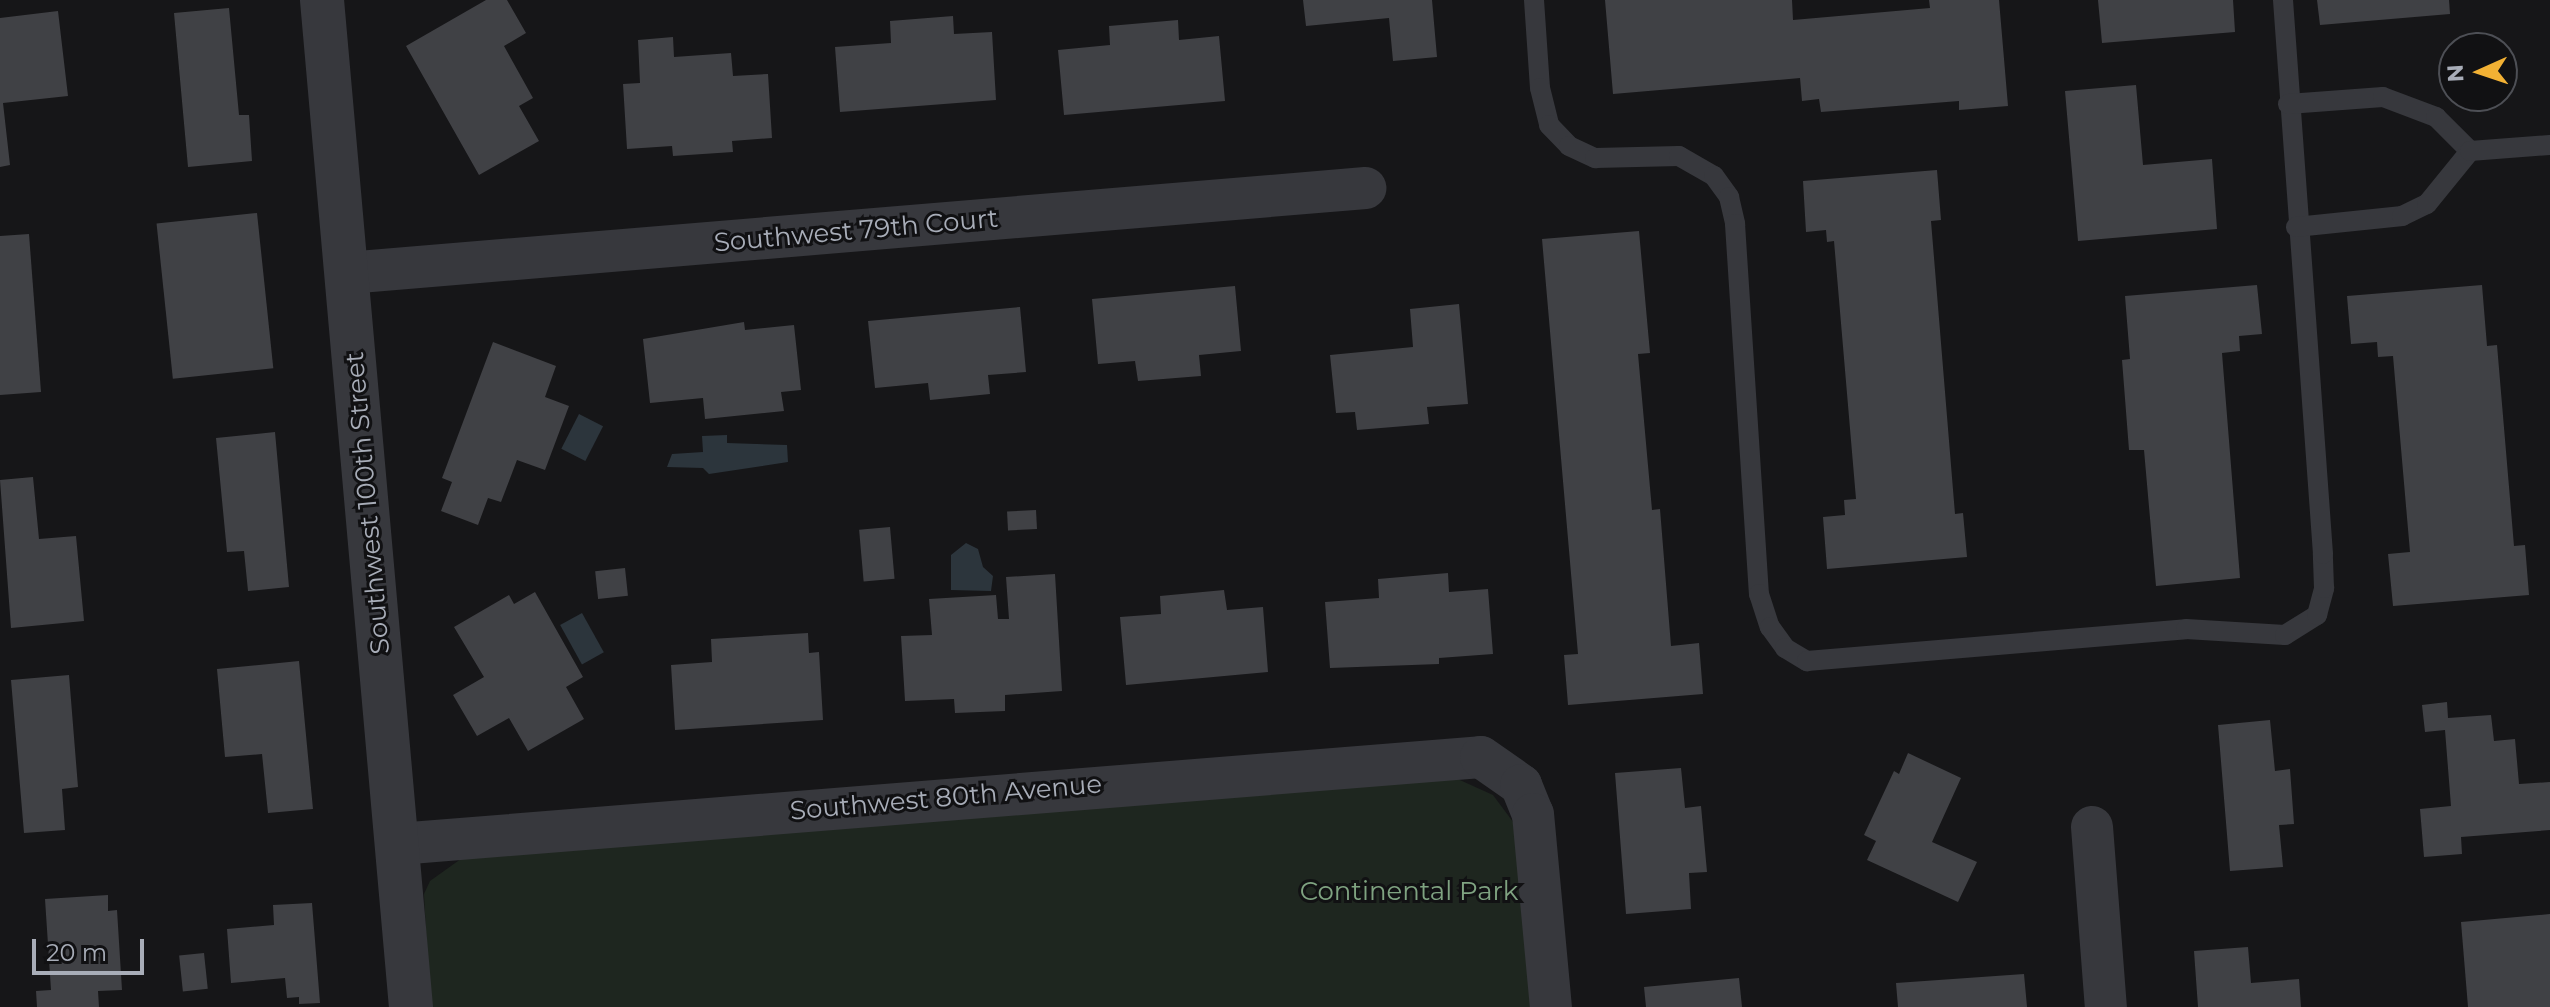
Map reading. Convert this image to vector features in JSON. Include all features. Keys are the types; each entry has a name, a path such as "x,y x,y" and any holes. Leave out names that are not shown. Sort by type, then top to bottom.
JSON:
{"street":[{"name":"Southwest 100th Street","path":"322,0 411,1007"},
{"name":"Southwest 79th Court","path":"347,273 1365,188"},
{"name":"Southwest 80th Avenue","path":"398,844 1468,756 1493,762 1521,785 1533,814 1551,1007"},
{"path":"2092,827 2106,1007"}],"lane":[{"path":"1534,0 1540,88 1549,125 1569,146 1595,158 1679,156 1714,176 1729,197 1735,224 1759,594 1770,627 1785,648 1807,661 2186,629 2285,635 2317,615 2324,588 2296,227 2283,0"},
{"path":"2288,104 2383,97 2411,104 2436,117 2470,151"},
{"path":"2296,227 2402,216 2427,204 2470,151 2550,145"}],"green space":[{"name":"Continental Park","path":"1451,776 1493,795 1519,830 1534,1007 430,1007 424,894 430,881 465,856"}],"shaded area":[{"path":"579,414 603,426 585,461 561,449"},
{"path":"727,435 727,443 787,445 788,462 709,474 703,468 667,467 672,454 703,452 702,436"},
{"path":"966,543 978,549 983,567 993,576 991,591 951,590 951,555"},
{"path":"582,613 604,652 582,664 560,625"}],"building":[{"path":"486,0 507,0 526,33 504,46 533,98 519,106 539,141 479,175 406,46"},
{"path":"1303,0 1432,0 1437,57 1393,61 1389,18 1306,26"},
{"path":"1605,0 1792,0 1793,20 1930,8 1929,0 1999,0 2008,106 1959,110 1959,101 1821,112 1819,99 1802,101 1800,78 1613,94"},
{"path":"2098,0 2233,0 2235,32 2102,43"},
{"path":"2317,0 2449,0 2450,14 2320,25"},
{"path":"229,8 239,115 249,115 252,161 188,167 174,13"},
{"path":"58,11 68,96 3,103 10,165 0,167 0,18"},
{"path":"953,16 954,34 992,32 996,100 840,112 835,47 891,43 890,21"},
{"path":"1178,20 1179,40 1219,36 1225,101 1064,115 1058,50 1110,45 1109,26"},
{"path":"673,37 674,57 731,53 733,76 768,74 772,138 732,141 733,152 673,156 672,146 627,149 623,84 640,83 638,40"},
{"path":"2136,85 2143,165 2212,159 2217,229 2078,241 2065,91"},
{"path":"1937,170 1941,220 1931,221 1955,514 1963,513 1967,557 1827,569 1823,517 1845,515 1844,500 1856,499 1834,241 1827,242 1826,230 1806,232 1803,181"},
{"path":"257,213 273,368 173,379 157,224"},
{"path":"1639,231 1650,353 1638,354 1652,510 1660,509 1671,646 1699,643 1703,694 1568,705 1564,655 1578,654 1542,239"},
{"path":"29,234 41,392 0,395 0,236"},
{"path":"2257,285 2262,334 2239,336 2240,351 2222,353 2240,578 2156,586 2144,450 2129,450 2122,360 2130,359 2125,296"},
{"path":"2482,285 2487,346 2497,345 2514,546 2525,545 2529,595 2393,606 2388,554 2410,552 2393,356 2378,357 2377,342 2351,344 2347,296"},
{"path":"1235,286 1241,351 1199,355 1201,376 1138,381 1135,361 1098,364 1092,299"},
{"path":"1459,304 1468,404 1427,407 1429,424 1357,430 1355,412 1336,413 1330,355 1413,347 1410,309"},
{"path":"1020,307 1026,372 988,375 990,394 930,400 928,383 875,388 868,321"},
{"path":"744,322 745,330 794,325 801,390 781,392 784,411 705,419 703,398 650,403 643,339"},
{"path":"493,342 556,366 545,397 569,406 545,470 517,460 501,502 488,498 478,525 441,511 452,482 442,478"},
{"path":"275,432 289,587 248,591 244,551 227,552 216,438"},
{"path":"33,477 39,539 76,536 84,621 11,628 0,480"},
{"path":"1036,510 1037,529 1008,530 1007,512"},
{"path":"890,527 895,579 864,582 859,530"},
{"path":"625,568 628,596 598,599 595,571"},
{"path":"1448,573 1449,592 1488,589 1493,654 1439,658 1439,664 1330,668 1325,602 1379,598 1378,579"},
{"path":"1055,574 1062,691 1005,695 1005,711 955,713 954,699 905,701 901,636 932,635 929,599 996,595 998,619 1009,619 1006,577"},
{"path":"1224,590 1227,610 1263,607 1268,672 1126,685 1120,617 1161,614 1160,596"},
{"path":"535,592 583,677 566,687 584,719 528,751 509,718 477,736 453,695 484,677 454,627 509,595 514,604"},
{"path":"808,633 809,653 819,652 823,720 675,730 671,665 712,662 711,639"},
{"path":"299,661 313,809 268,813 262,754 225,757 217,669"},
{"path":"69,675 78,787 62,789 65,830 24,833 11,680"},
{"path":"2447,702 2448,718 2491,715 2494,741 2515,739 2519,784 2550,782 2550,830 2461,837 2462,854 2424,857 2420,809 2451,806 2445,730 2425,732 2422,705"},
{"path":"2270,720 2275,771 2290,769 2294,824 2279,825 2283,867 2230,871 2218,725"},
{"path":"1908,753 1961,778 1932,842 1977,862 1958,902 1867,860 1876,841 1864,835 1894,771 1899,774"},
{"path":"1681,768 1685,808 1701,806 1707,872 1689,873 1691,909 1626,914 1615,773"},
{"path":"108,895 108,911 117,910 122,990 98,991 99,1007 37,1007 36,991 51,990 45,899"},
{"path":"312,903 320,1003 299,1004 299,997 287,998 285,978 231,983 227,929 274,925 273,905"},
{"path":"2550,914 2550,1007 2468,1007 2461,922"},
{"path":"2248,947 2251,983 2299,979 2301,1007 2198,1007 2194,951"},
{"path":"204,953 208,989 183,991 179,956"},
{"path":"2024,974 2027,1007 1898,1007 1896,983"},
{"path":"1739,978 1742,1007 1646,1007 1644,987"}]}
